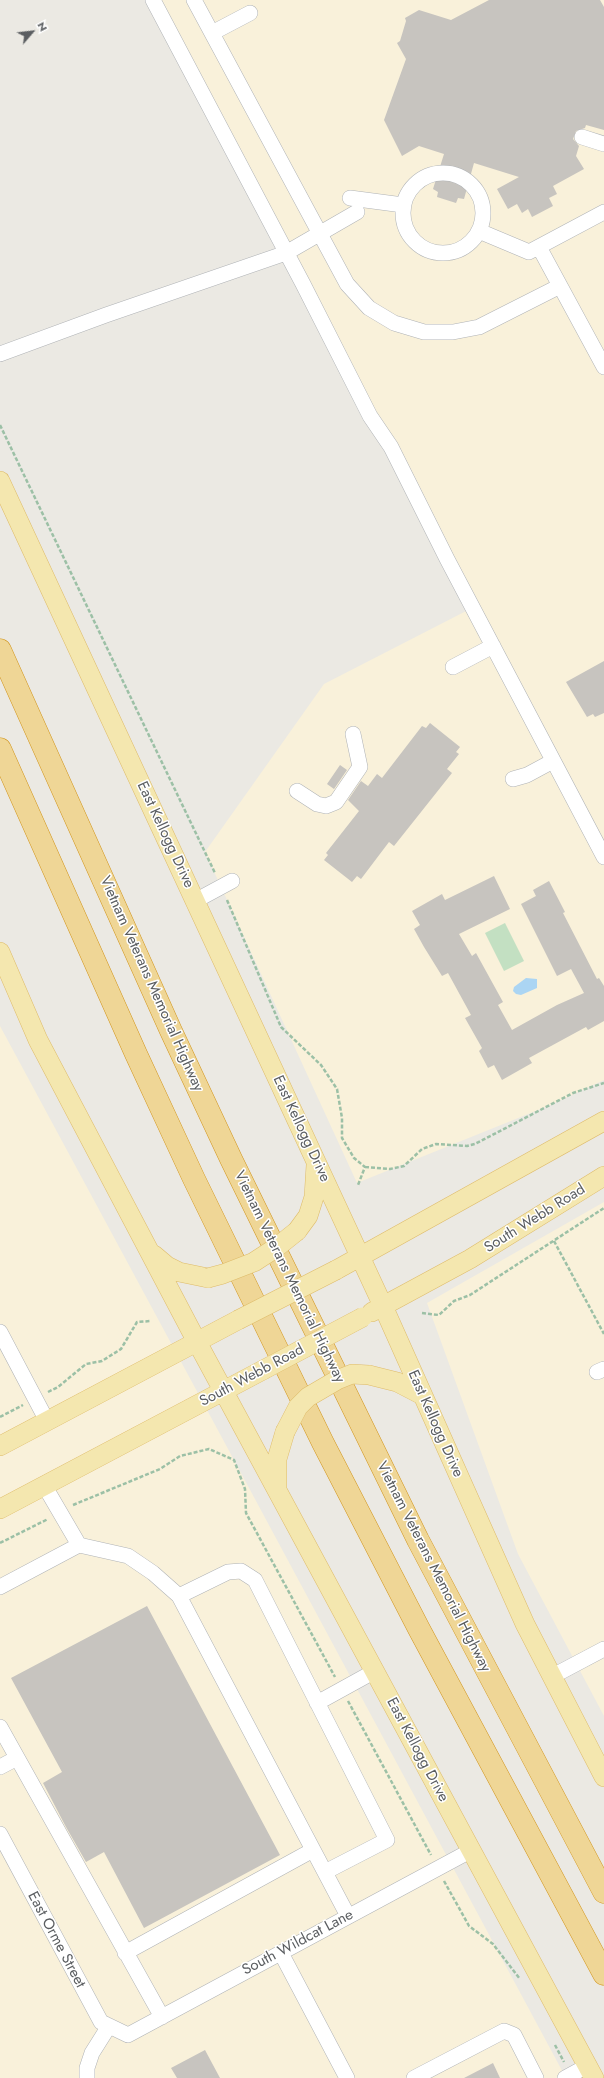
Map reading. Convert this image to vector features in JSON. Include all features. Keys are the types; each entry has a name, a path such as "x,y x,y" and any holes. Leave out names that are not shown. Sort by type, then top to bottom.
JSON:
{"highway":[{"name":"Vietnam Veterans Memorial Highway","path":"0,650 171,1031 231,1159 418,1540 604,1892"},
{"path":"0,749 142,1068 194,1179 323,1443 422,1636 604,1974"}],"main road":[{"name":"East Kellogg Drive","path":"0,481 383,1306 525,1624 551,1677 604,1776"},
{"name":"East Kellogg Drive","path":"0,952 38,1040 148,1250 472,1850 590,2072"},
{"path":"0,1446 336,1270 604,1121"},
{"path":"148,1250 167,1266 179,1272 208,1278 229,1272 254,1262 277,1247 297,1230 308,1216 314,1197 315,1160"},
{"name":"South Webb Road","path":"0,1509 470,1259 604,1176"},
{"path":"277,1490 277,1459 285,1432 298,1407 308,1397 337,1380 352,1374 369,1375 397,1382 422,1395"}],"street":[{"path":"153,0 370,416 391,447 493,646 604,857"},
{"path":"194,0 346,284 369,308 394,323 424,332 453,332 479,327 560,286"},
{"path":"212,34 250,13"},
{"path":"582,137 604,144"},
{"path":"435,174 451,174 469,183 476,191 483,211 479,231 472,242 461,250 449,254 436,254 423,249 409,236 403,218 403,204 407,195 421,180 435,174"},
{"path":"350,198 403,204"},
{"path":"0,354 106,314 286,253 357,212"},
{"path":"479,231 529,252 604,212"},
{"path":"539,247 604,367"},
{"path":"453,667 493,646"},
{"path":"297,791 317,804 326,806 336,802 360,767 353,734"},
{"path":"513,779 527,775 553,760"},
{"path":"195,901 227,884"},
{"path":"0,1332 47,1421"},
{"path":"44,1485 79,1545"},
{"path":"0,1587 79,1545 128,1556 153,1573 180,1596 348,1916"},
{"path":"180,1596 228,1572 241,1571 255,1580 387,1840 325,1872"},
{"path":"551,1677 604,1649"},
{"path":"317,1703 375,1671"},
{"path":"0,1727 162,2017"},
{"path":"0,1767 17,1758"},
{"name":"East Orme Street","path":"0,1834 101,2022 124,2033"},
{"path":"125,1953 313,1850"},
{"name":"South Wildcat Lane","path":"124,2033 128,2035 472,1850"},
{"path":"281,1952 347,2078"},
{"path":"87,2078 87,2068 92,2053 109,2026"},
{"path":"414,2078 504,2031 514,2035 536,2078"},
{"path":"568,2076 590,2072"}],"path":[{"path":"0,425 227,884 281,1027 321,1065 337,1089 342,1118 342,1138 354,1158 364,1166 390,1169 404,1166 422,1149 436,1144 467,1146 475,1144 573,1093 604,1083"},
{"path":"358,1185 364,1166"},
{"path":"422,1313 439,1315 454,1301 470,1295 604,1208"},
{"path":"554,1241 604,1334"},
{"path":"0,1417 58,1387 86,1364 102,1361 121,1349 137,1322 152,1321"},
{"path":"0,1543 82,1501 160,1469 180,1456 209,1449 234,1460 245,1489 246,1513 430,1855"},
{"path":"444,1881 470,1926 493,1944 521,1981"},
{"path":"553,2041 568,2076"}],"shaded area":[{"path":"151,0 604,0 604,1080 548,1106 357,1183 205,852 324,684 472,608"},
{"path":"0,1026 234,1460 566,2078 0,2078"},
{"path":"604,1202 604,1716 518,1554 427,1303"}],"green space":[{"path":"505,923 524,961 504,971 485,933"}],"water":[{"path":"526,978 537,979 537,988 521,995 516,994 513,991 514,987"}],"building":[{"path":"489,0 600,0 604,7 604,130 586,125 585,128 576,131 573,139 579,146 576,156 584,169 553,186 557,194 549,198 553,206 532,217 528,209 522,213 517,204 508,209 497,189 519,177 474,163 464,199 458,198 456,203 437,197 438,192 433,189 444,154 419,146 402,156 384,120 406,59 397,43 400,41 406,21 405,18 419,10 451,20"},
{"path":"604,661 604,713 595,717 593,714 587,717 566,682"},
{"path":"430,723 460,747 456,752 459,754 447,769 452,773 394,846 389,842 361,879 357,876 352,882 324,860 328,855 326,853 359,811 348,800 361,781 368,786 377,774 382,778 422,726 426,728"},
{"path":"340,765 347,770 334,789 327,784"},
{"path":"494,876 510,909 459,934 472,956 476,953 503,1002 498,1005 512,1030 557,1005 584,993 571,969 557,976 521,904 536,896 533,890 549,881 565,912 563,913 597,979 599,978 604,986 604,1021 588,1030 586,1027 529,1058 532,1063 502,1080 494,1065 488,1068 479,1051 482,1048 465,1018 471,1015 448,973 442,976 424,947 414,929 420,925 412,911 442,894 445,900"},
{"path":"147,1606 280,1855 144,1928 104,1852 86,1862 66,1827 43,1783 62,1772 11,1678"},
{"path":"205,2050 220,2078 177,2078 171,2068"},
{"path":"493,2063 500,2078 464,2078"}]}
